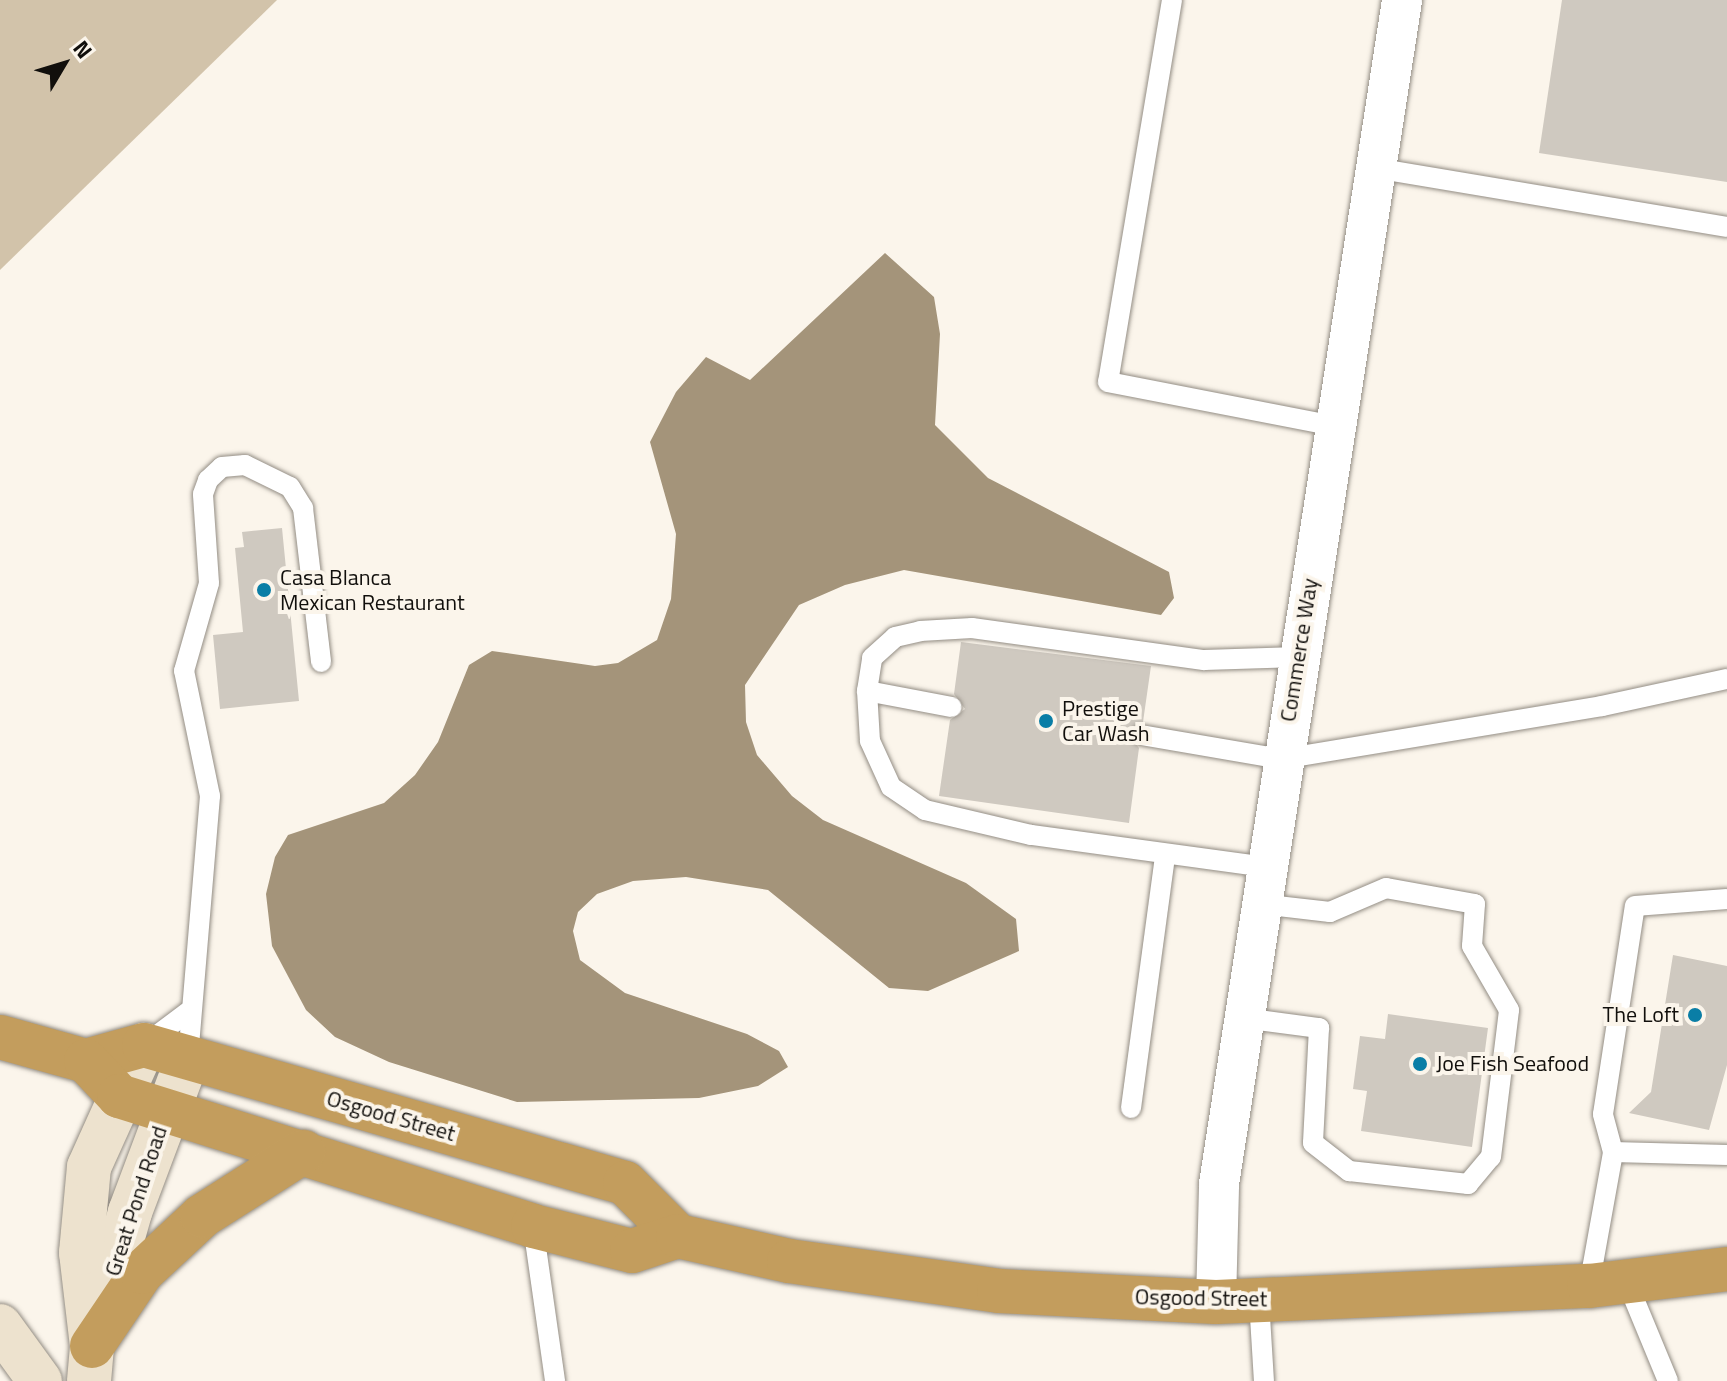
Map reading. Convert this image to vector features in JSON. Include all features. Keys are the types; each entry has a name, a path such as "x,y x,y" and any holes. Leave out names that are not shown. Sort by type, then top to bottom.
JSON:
{"highway":[{"path":"0,1037 86,1061 144,1045"},
{"name":"Osgood Street","path":"144,1045 625,1183 678,1236 804,1263 999,1291 1216,1302 1608,1284 1727,1269"},
{"path":"86,1061 119,1096 533,1226 632,1251 678,1236"},
{"path":"91,1364 142,1272 182,1235 303,1152"}],"main road":[{"name":"Great Pond Road","path":"91,1364 81,1253 89,1167 144,1045"},
{"name":"Great Pond Road","path":"91,1364 166,1111 188,1058"}],"street":[{"name":"Commerce Way","path":"1216,1302 1219,1184 1282,759 1402,0"}],"lane":[{"path":"1172,0 1108,382 1334,426"},
{"path":"1375,168 1727,227"},
{"path":"188,1058 188,1012 210,796 184,671 209,583 203,494 208,480 222,467 245,465 290,487 303,508 321,662"},
{"path":"1243,1018 1319,1028 1313,1143 1349,1171 1468,1184 1491,1157 1509,1010 1472,946 1475,904 1386,888 1330,912 1263,886 1165,856 1031,835 925,810 891,787 870,741 867,691 872,658 895,637 920,631 972,628 1204,660 1298,657"},
{"path":"1141,735 1282,759 1589,708 1727,679"},
{"path":"867,691 952,707"},
{"path":"1131,1108 1165,856"},
{"path":"1668,1381 1608,1284 1613,1152 1603,1114 1635,906 1727,899"},
{"path":"144,1045 188,1012"},
{"path":"1613,1152 1727,1155"},
{"path":"533,1226 555,1381"},
{"path":"1259,1300 1264,1381"}],"shaded area":[{"path":"0,0 277,0 0,270"},
{"path":"885,253 934,297 940,334 935,425 988,478 1169,572 1174,598 1161,615 904,570 845,585 799,605 745,685 746,722 757,755 792,796 823,820 966,883 1016,919 1019,951 928,991 889,988 768,890 686,877 633,881 597,894 578,912 573,931 580,960 625,993 747,1034 779,1051 788,1067 758,1086 699,1098 517,1102 389,1062 335,1037 306,1010 272,946 266,894 275,857 288,835 384,803 415,775 438,742 469,665 492,651 595,666 618,663 657,640 671,599 676,534 650,442 676,392 706,357 750,380"}],"building":[{"path":"1562,0 1727,0 1727,182 1539,153"},
{"name":"Casa Blanca Mexican Restaurant","path":"282,528 299,701 220,709 213,635 243,632 235,548 244,547 242,532"},
{"name":"Prestige Car Wash","path":"961,642 1151,666 1143,722 1128,734 1139,748 1129,823 939,796 950,720 965,709 954,694"},
{"name":"The Loft","path":"1673,955 1727,966 1727,1065 1709,1130 1629,1113 1651,1092"},
{"name":"Joe Fish Seafood","path":"1388,1014 1488,1028 1472,1147 1361,1131 1367,1091 1353,1089 1360,1036 1385,1039"}],"place":[{"name":"Casa Blanca Mexican Restaurant","path":"264,590"},
{"name":"Prestige Car Wash","path":"1046,721"},
{"name":"The Loft","path":"1695,1015"},
{"name":"Joe Fish Seafood","path":"1420,1064"}]}
